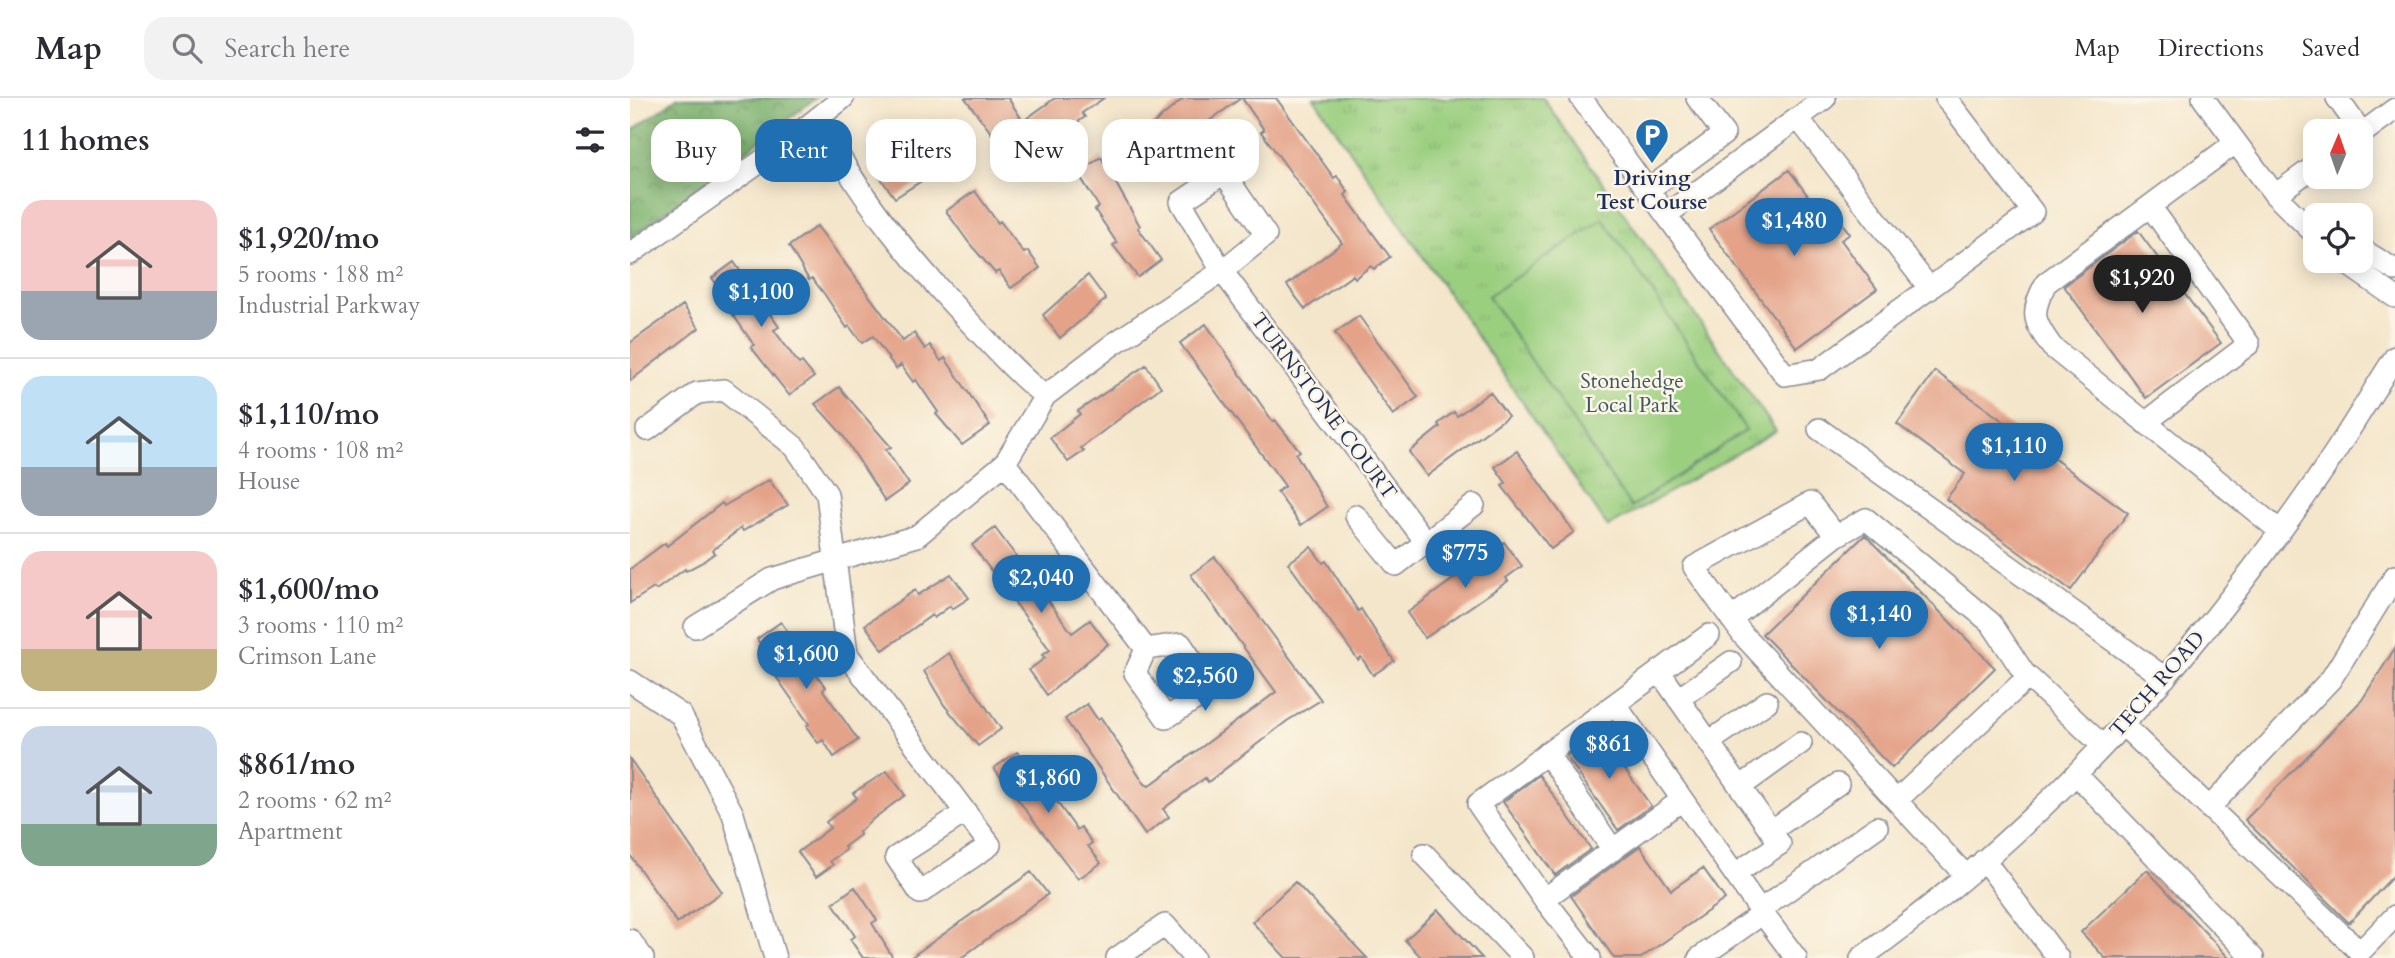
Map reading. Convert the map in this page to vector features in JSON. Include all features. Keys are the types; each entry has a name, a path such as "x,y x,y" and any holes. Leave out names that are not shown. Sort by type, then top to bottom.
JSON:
{"street":[{"path":"630,254 820,118 843,98"},
{"path":"1581,98 1785,375 1820,369 2034,212 1946,98"},
{"path":"1648,190 1724,134 1697,98"},
{"path":"1666,215 1825,98"},
{"path":"2203,98 2275,195 2303,222"},
{"path":"2337,98 2352,119"},
{"path":"2373,125 2395,109"},
{"path":"820,118 830,140 889,228 943,294 1025,380 1045,396"},
{"path":"1798,118 1930,289"},
{"path":"2235,143 2046,284 2034,305 2037,326 2052,347 2280,531"},
{"path":"695,627 772,579 917,536 1005,463 1045,396 1112,345 1222,271 1266,234 1224,173 1181,202 1222,271"},
{"path":"2275,195 2303,175"},
{"path":"2145,423 2249,344 2150,206"},
{"path":"2373,256 2395,270"},
{"name":"TURNSTONE COURT","path":"1222,271 1426,542"},
{"path":"2360,273 2395,297"},
{"name":"TECH ROAD","path":"1861,958 1919,917 2045,807 2165,678 2242,583 2280,531 2395,357"},
{"path":"647,430 697,393 724,390 795,447 827,494 833,560 847,654 966,812"},
{"path":"1819,429 2165,678"},
{"path":"1005,463 1146,649"},
{"path":"1836,536 1810,503 1695,567 1731,619 1966,876"},
{"path":"1356,516 1396,565 1474,505"},
{"path":"1731,619 1836,536 1866,519 1991,623 2028,677 2103,746"},
{"path":"2209,808 2330,679 2395,576"},
{"path":"1590,958 1544,899 1478,804 1709,635"},
{"path":"1678,699 1731,662"},
{"path":"1659,671 1776,837"},
{"path":"1897,800 2028,677"},
{"path":"630,681 681,716 733,814 775,958"},
{"path":"1709,742 1767,702"},
{"path":"1615,704 1796,958"},
{"path":"2123,725 2360,952 2395,916"},
{"path":"1740,787 1801,743"},
{"path":"1547,753 1613,850"},
{"path":"2076,774 2253,958"},
{"path":"1735,874 1838,784"},
{"path":"1544,899 1682,800"},
{"path":"1699,958 1877,827"},
{"path":"1424,854 1523,958"},
{"path":"1984,860 2058,958"},
{"path":"1117,958 1166,925 1194,958"},
{"path":"630,940 643,958"}],"green space":[{"path":"677,98 816,98 788,119 755,119 755,144 741,155 741,119 651,119 651,182 705,182 630,239 630,132"},
{"name":"Stonehedge Local Park","path":"1314,98 1543,98 1776,431 1608,527"},
{"path":"1603,219 1746,430 1631,507 1488,296"}],"building":[{"path":"965,98 1008,98 1022,119 990,119 990,131"},
{"path":"1055,98 1104,98 1082,113 1085,117 1026,119"},
{"path":"1184,98 1241,98 1212,119 1159,119"},
{"path":"1242,98 1276,98 1334,178 1337,176 1348,192 1345,195 1390,257 1374,269 1371,266 1355,278 1353,275 1305,309 1287,285 1342,243 1261,132 1264,130 1259,119"},
{"path":"1101,157 1102,182 1115,182 1140,226 1138,228 1161,260 1138,277 1113,245 1117,243 1095,210 1099,207 1084,182 1088,182 1088,166"},
{"path":"1789,170 1825,219 1834,212 1850,234 1841,240 1877,289 1797,348 1709,229"},
{"path":"883,182 920,182 895,198"},
{"path":"975,191 998,223 1000,221 1024,253 1028,251 1040,268 1011,288 999,271 995,273 969,243 946,211"},
{"path":"817,226 903,341 914,333 925,349 930,345 941,361 945,358 990,425 962,445 936,414 938,412 916,380 913,382 901,365 896,369 873,336 862,343 849,326 847,328 812,278 809,280 789,246"},
{"path":"2138,231 2221,343 2146,398 2064,286"},
{"path":"734,262 779,327 774,330 799,364 802,362 814,377 789,395 751,347 754,345 720,296 724,294 712,278"},
{"path":"1088,275 1106,299 1060,338 1043,315"},
{"path":"683,305 699,328 630,381 630,343"},
{"path":"1359,316 1418,397 1393,415 1335,333"},
{"path":"1206,324 1273,422 1275,420 1300,451 1296,454 1327,507 1301,525 1277,492 1285,486 1180,343"},
{"path":"1146,365 1161,387 1081,448 1084,451 1068,462 1050,438 1080,414 1078,411"},
{"path":"1935,371 2128,513 2071,590 1946,499 1965,474 1897,424"},
{"path":"839,387 891,447 886,450 909,484 885,501 842,434 815,404"},
{"path":"1490,392 1508,416 1427,476 1409,452 1454,412 1457,416"},
{"path":"1517,451 1574,532 1551,549 1502,486 1506,483 1495,467"},
{"path":"769,480 788,505 743,531 741,528 701,563 686,571 685,569 656,590 654,588 630,603 630,569 665,543 667,546 722,503 724,506"},
{"path":"995,528 1031,576 1035,573 1046,589 1042,592 1072,633 1090,620 1108,644 1047,695 1029,670 1045,658 1042,655 1050,650 972,545"},
{"path":"1865,535 1995,668 1892,768 1762,634"},
{"path":"1504,542 1522,566 1506,578 1508,581 1425,638 1407,613"},
{"path":"1311,547 1323,563 1326,561 1358,611 1361,609 1394,661 1373,675 1361,657 1358,660 1288,563"},
{"path":"1215,557 1321,700 1287,721 1208,782 1205,778 1163,809 1169,817 1145,835 1065,719 1087,704 1098,720 1101,718 1145,784 1149,786 1276,692 1191,575"},
{"path":"951,574 969,598 952,609 950,606 934,618 932,615 883,650 865,625 915,590 918,595"},
{"path":"781,622 792,638 789,641 826,687 823,690 858,740 834,757 823,740 818,743 806,726 809,724 775,675 765,658 768,656 757,639"},
{"path":"2395,648 2395,874 2349,923 2245,820 2362,700"},
{"path":"949,653 1001,729 978,746 944,705 924,671"},
{"path":"1599,732 1651,806 1618,830 1566,756"},
{"path":"1017,752 1042,781 1077,830 1081,827 1092,843 1088,846 1101,863 1078,879 994,768"},
{"path":"630,759 722,892 677,923 630,855"},
{"path":"887,771 905,795 873,819 859,832 860,835 844,847 846,850 830,861 833,865 816,877 798,852 830,828 826,822 857,798 853,793"},
{"path":"1539,775 1591,849 1555,875 1503,802"},
{"path":"1640,846 1671,890 1703,868 1725,899 1641,958 1614,958 1571,896"},
{"path":"2147,870 2229,958 2105,958 2081,932"},
{"path":"1031,872 1048,894 961,958 910,958"},
{"path":"1295,882 1367,958 1286,958 1252,922"},
{"path":"855,887 877,920 872,923 893,958 863,958 850,939 855,936 833,903"},
{"path":"1438,910 1482,958 1422,958 1405,940"}],"place":[{"name":"Driving Test Course","path":"1652,165"}]}
